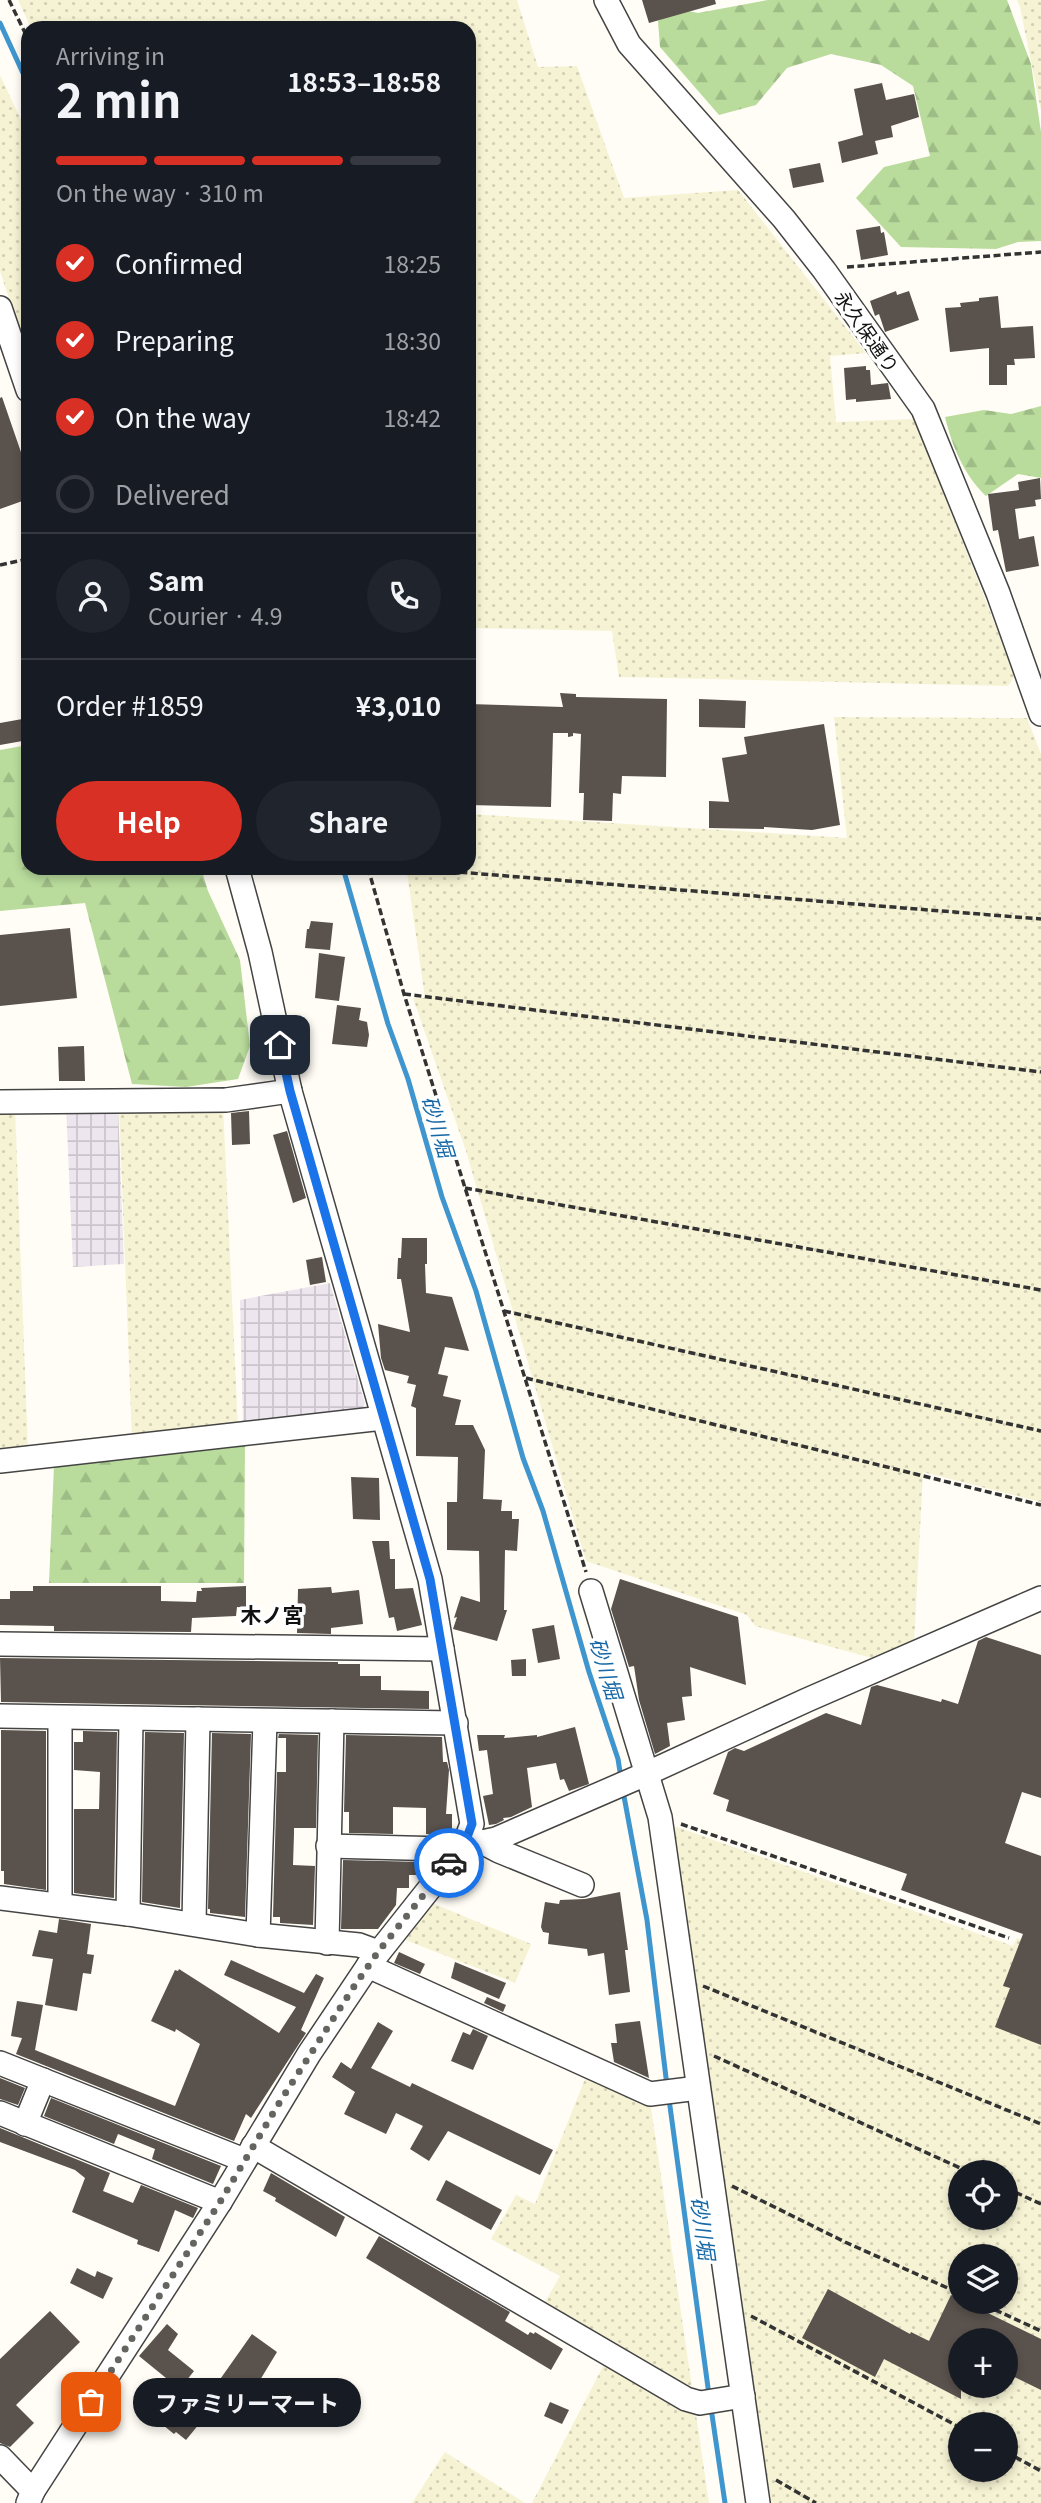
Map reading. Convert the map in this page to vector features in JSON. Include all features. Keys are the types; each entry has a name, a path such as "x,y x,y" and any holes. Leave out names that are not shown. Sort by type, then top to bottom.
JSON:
{"street":[{"name":"永久保通り","path":"606,0 629,44 784,219 824,270 923,409 998,593 1041,711"},
{"path":"0,308 21,370"},
{"path":"0,2456 31,2497 373,1959 469,1845 472,1824 430,1579 290,1091 261,952 239,875"},
{"path":"0,1102 226,1100 290,1091"},
{"path":"0,1461 383,1418"},
{"path":"591,1591 660,1817 693,2047 695,2089 758,2503"},
{"path":"328,1846 445,1849 496,1839 1041,1598"},
{"path":"0,1644 442,1649"},
{"path":"0,1716 456,1723"},
{"path":"60,1718 60,1904"},
{"path":"128,1914 131,1718"},
{"path":"194,1923 198,1719"},
{"path":"327,1943 332,1720"},
{"path":"258,1935 265,1721"},
{"path":"469,1845 499,1851 582,1885"},
{"path":"0,1898 194,1923 258,1935 359,1945 373,1959 650,2094 695,2089"},
{"path":"0,2063 248,2153 686,2399 701,2403 743,2396"},
{"path":"25,2124 43,2080"},
{"path":"0,2113 220,2202"}],"path":[{"path":"9,0 21,25"},
{"path":"824,270 1041,252"},
{"path":"0,565 21,560"},
{"path":"476,873 1041,919"},
{"path":"370,875 404,995 591,1591"},
{"path":"404,995 1041,1072"},
{"path":"465,1188 1041,1290"},
{"path":"504,1311 1041,1431"},
{"path":"525,1378 1041,1504"},
{"path":"660,1817 1009,1938"},
{"path":"683,1981 711,1988 1041,2124"},
{"path":"693,2047 948,2162"},
{"path":"710,2175 845,2242 948,2288"},
{"path":"1018,2194 1041,2204"},
{"path":"728,2304 948,2421"},
{"path":"1005,2314 1041,2330"},
{"path":"1018,2459 1041,2471"},
{"path":"754,2474 765,2474 816,2503"}],"shaded area":[{"path":"18,0 517,0 538,67 577,66 624,198 738,190 866,353 830,356 836,422 915,419 1015,676 1008,686 619,677 612,631 476,628 476,21 28,21"},
{"path":"1017,0 1041,0 1041,111 1020,7"},
{"path":"0,75 21,120 21,336 0,271"},
{"path":"834,717 1027,718 1041,754 1041,1502 923,1472 914,1644 879,1660 755,1626 747,1615 586,1561 466,1151 413,998 425,998 407,875 476,875 476,814 847,838"},
{"path":"223,1105 238,1428 132,1440 119,1107"},
{"path":"66,1106 118,1107 124,1264 73,1267"},
{"path":"15,1108 28,1451 0,1454 0,1109"},
{"path":"330,1283 365,1404 358,1415 243,1427 240,1300"},
{"path":"677,1827 1013,1946 1017,1938 1041,1947 1041,2503 764,2503 668,1828"},
{"path":"432,1903 531,1944 515,1983 403,1939"},
{"path":"587,2074 650,2101 709,2503 532,2503 612,2349 542,2307 560,2276 491,2239 516,2195 535,2204"},
{"path":"445,2452 525,2503 412,2503"}],"green space":[{"path":"768,0 1007,0 1031,64 1041,132 1041,241 1018,242 996,249 901,247 856,198 884,167 930,156 913,86 881,65 831,54 787,68 756,105 719,115 660,47 658,21 678,9 698,13"},
{"path":"1041,406 1041,478 1018,474 986,496 971,479 960,460 945,417 984,410 1011,414"},
{"path":"21,746 21,875 203,875 240,960 250,1046 238,1079 186,1087 132,1084 85,903 0,911 0,750"},
{"path":"245,1444 244,1583 49,1583 54,1465"}],"building":[{"path":"642,0 715,0 716,4 649,23"},
{"path":"882,83 886,100 914,94 919,117 891,126 893,137 875,141 878,154 842,163 838,142 863,135 854,89"},
{"path":"820,163 824,182 793,188 789,169"},
{"path":"880,226 881,233 884,232 888,255 861,260 856,230"},
{"path":"896,291 897,295 909,291 919,320 885,332 879,314 875,316 870,301"},
{"path":"998,296 1001,328 1033,326 1035,358 1014,359 1015,365 1007,365 1007,385 989,385 989,348 950,352 945,308 961,307 960,303"},
{"path":"866,366 866,370 870,370 871,385 888,383 891,399 856,402 856,399 846,400 844,368"},
{"path":"2,397 21,452 21,502 0,509"},
{"path":"1040,478 1041,499 1035,500 1036,506 1015,509 1019,539 1034,536 1039,566 1006,572 998,530 993,531 988,494 1019,490 1018,482"},
{"path":"560,693 576,694 576,697 667,699 666,777 622,776 621,794 613,793 612,821 583,820 584,793 579,793 581,734 573,733 573,736 568,737 568,733 553,733 551,807 476,805 476,704 563,707"},
{"path":"699,699 746,701 745,728 699,727"},
{"path":"21,719 21,741 0,745 0,723"},
{"path":"824,724 840,825 812,830 709,828 709,801 729,802 722,758 747,754 744,737"},
{"path":"311,921 333,923 330,950 305,948 307,929"},
{"path":"70,928 77,998 0,1006 0,935"},
{"path":"319,953 345,957 339,1001 315,998"},
{"path":"337,1005 361,1008 359,1020 367,1022 369,1035 367,1047 332,1044"},
{"path":"84,1046 85,1081 59,1081 58,1047"},
{"path":"249,1111 250,1144 232,1145 231,1113"},
{"path":"287,1131 306,1198 293,1203 273,1135"},
{"path":"402,1238 427,1238 426,1293 452,1297 469,1351 445,1347 438,1374 448,1376 443,1396 461,1400 455,1425 473,1425 485,1450 483,1499 502,1500 501,1511 512,1511 512,1519 519,1519 517,1551 505,1550 504,1610 507,1610 497,1641 453,1629 461,1596 480,1602 479,1551 447,1550 447,1502 457,1502 458,1457 416,1456 416,1408 411,1406 416,1385 407,1383 409,1376 385,1370 381,1358 378,1324 410,1332 401,1279 397,1279"},
{"path":"322,1257 326,1282 310,1285 306,1260"},
{"path":"351,1477 379,1478 380,1520 353,1519"},
{"path":"372,1541 389,1541 390,1559 395,1559 395,1589 413,1588 422,1625 397,1631 394,1617 389,1618"},
{"path":"620,1579 738,1617 746,1685 690,1667 692,1696 682,1697 685,1720 667,1723 670,1746 655,1754 639,1700 634,1666 629,1667 611,1609"},
{"path":"33,1586 161,1586 161,1601 196,1602 197,1591 202,1591 201,1588 246,1586 246,1608 237,1607 236,1616 192,1618 191,1632 54,1631 54,1626 0,1625 0,1599 10,1599 10,1591 33,1591"},
{"path":"331,1587 332,1593 359,1590 363,1624 331,1628 331,1634 297,1633 298,1589"},
{"path":"554,1625 560,1659 538,1663 532,1629"},
{"path":"986,1637 1041,1655 1041,1798 1022,1792 1005,1843 1041,1856 1041,2045 995,2027 1010,1988 1003,1986 1023,1934 901,1890 907,1874 726,1811 729,1800 713,1794 728,1752 735,1748 744,1751 826,1713 861,1725 871,1687 877,1685 958,1704 978,1641"},
{"path":"0,1658 360,1664 360,1676 381,1676 381,1690 429,1691 429,1709 1,1702"},
{"path":"526,1659 526,1676 512,1676 511,1660"},
{"path":"575,1727 589,1784 569,1791 564,1779 560,1780 556,1763 527,1768 532,1807 489,1825 483,1796 493,1794 487,1750 479,1751 477,1735 537,1737"},
{"path":"1,1730 46,1731 46,1890 4,1884 4,1871 1,1871"},
{"path":"83,1731 117,1732 114,1898 74,1893 74,1809 99,1809 100,1772 74,1770 74,1742 83,1742"},
{"path":"145,1732 184,1733 180,1908 142,1902"},
{"path":"212,1733 251,1734 245,1917 210,1913 208,1909"},
{"path":"279,1734 318,1735 316,1828 294,1828 293,1865 315,1866 313,1925 280,1923 280,1917 273,1917 277,1772 286,1772 286,1738 278,1738"},
{"path":"346,1735 442,1737 443,1762 447,1762 449,1770 446,1814 452,1814 452,1836 426,1834 426,1808 393,1807 393,1834 349,1833 349,1812 344,1812"},
{"path":"343,1860 422,1862 422,1869 418,1875 409,1875 409,1888 397,1888 396,1905 378,1929 341,1929"},
{"path":"620,1892 628,1950 625,1950 630,1992 609,1995 604,1953 588,1956 587,1949 548,1944 549,1933 543,1932 541,1927 545,1902 559,1904 560,1900 585,1899"},
{"path":"59,1919 91,1924 87,1954 94,1955 91,1974 83,1973 77,2011 45,2005 53,1959 32,1956 39,1930 57,1933"},
{"path":"399,1952 425,1964 420,1974 394,1963"},
{"path":"231,1960 304,1993 316,1974 324,1978 301,2030 306,2033 251,2118 246,2114 234,2141 16,2054 22,2038 11,2036 17,2001 43,2005 35,2050 175,2106 200,2044 176,2029 175,2032 151,2021 175,1970 179,1969 279,2033 296,2007 224,1975"},
{"path":"455,1962 506,1983 499,1999 451,1978"},
{"path":"487,1997 506,2005 503,2012 484,2003"},
{"path":"640,2021 649,2078 614,2062 611,2043 617,2043 615,2024"},
{"path":"378,2022 393,2031 371,2068 410,2087 412,2083 553,2150 540,2175 448,2131 429,2161 410,2149 423,2126 396,2113 386,2134 344,2114 355,2092 332,2077 341,2062 351,2069"},
{"path":"473,2029 488,2036 473,2070 451,2061 463,2032 470,2035"},
{"path":"0,2078 25,2088 18,2105 0,2099"},
{"path":"51,2098 221,2166 213,2184 152,2159 155,2149 118,2134 114,2144 44,2116"},
{"path":"0,2128 110,2173 103,2191 133,2203 141,2185 198,2208 193,2218 175,2210 159,2252 137,2244 138,2240 72,2212 85,2178 75,2170 0,2142"},
{"path":"271,2173 345,2217 336,2237 263,2191"},
{"path":"446,2180 502,2210 491,2230 436,2200"},
{"path":"379,2236 510,2312 505,2321 528,2335 535,2332 563,2349 551,2370 366,2258"},
{"path":"77,2268 95,2277 97,2271 113,2278 103,2299 70,2283"},
{"path":"828,2289 910,2334 911,2332 929,2341 948,2301 948,2314 990,2314 1041,2339 1041,2390 1018,2379 1018,2328 948,2328 948,2392 884,2359 875,2377 802,2338"},
{"path":"50,2311 80,2342 16,2405 34,2423 10,2447 0,2443 0,2359"},
{"path":"167,2324 178,2334 168,2350 194,2371 175,2395 204,2418 186,2440 176,2432 174,2434 142,2408 166,2378 139,2356"},
{"path":"252,2334 277,2352 254,2390 266,2398 253,2417 239,2406 228,2422 212,2411 225,2393 216,2385"},
{"path":"550,2402 569,2410 562,2424 544,2416"}],"waterway":[{"name":"砂川堀","path":"0,23 21,69"},
{"name":"砂川堀","path":"345,875 442,1197 476,1291 523,1458 543,1511 589,1672 618,1759 621,1778"},
{"name":"砂川堀","path":"623,1791 647,1920 667,2086"},
{"name":"砂川堀","path":"669,2099 709,2395"},
{"name":"砂川堀","path":"711,2408 725,2503"}],"way so far":[{"path":"91,2402 220,2202 309,2054 378,1952 449,1863"}],"place":[{"name":"ファミリーマート","path":"91,2402"}],"district":[{"name":"木ノ宮","path":"272,1614"}],"route":[{"path":"280,1045 290,1091 430,1579 472,1824 464,1845 449,1863"}]}
